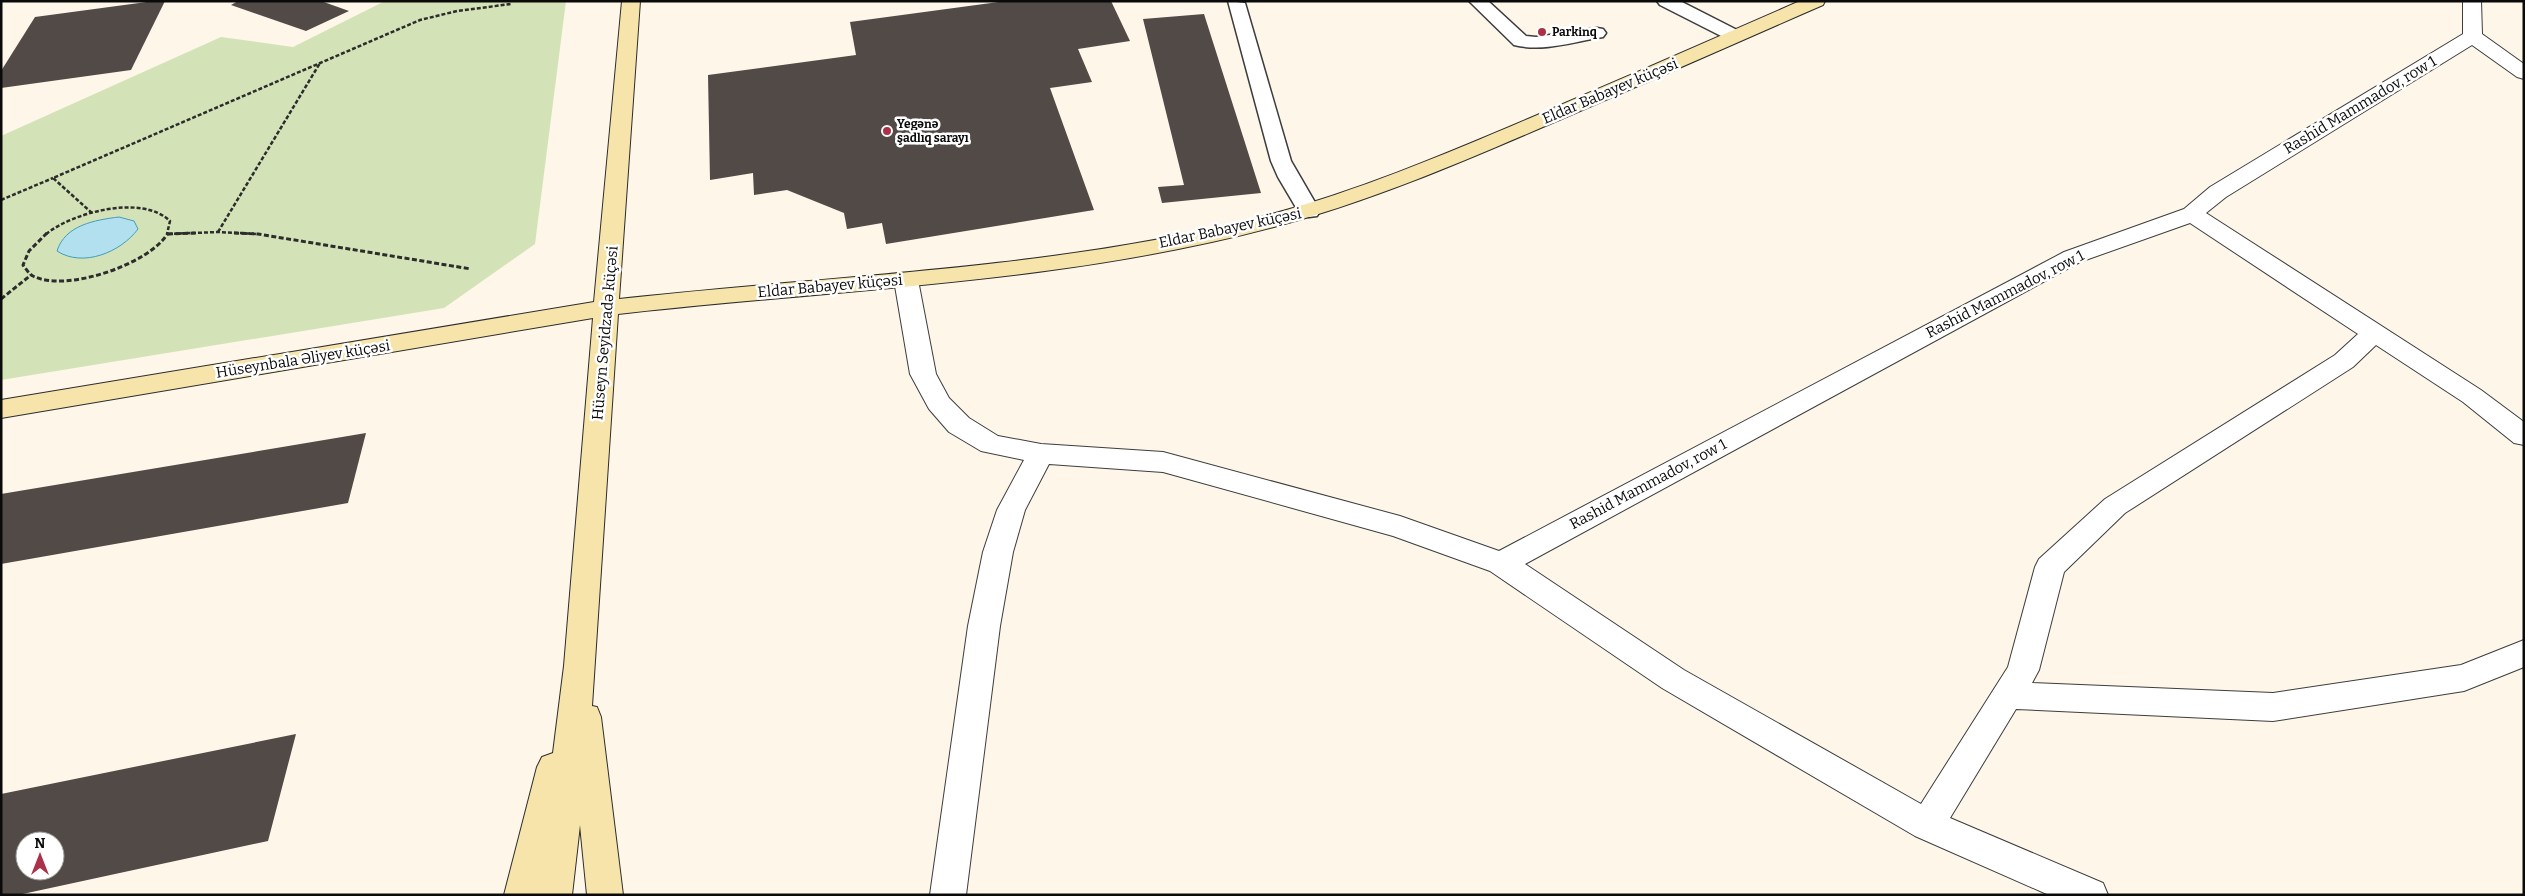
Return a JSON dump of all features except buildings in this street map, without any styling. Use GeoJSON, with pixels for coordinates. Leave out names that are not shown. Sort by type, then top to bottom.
{"type":"FeatureCollection","features":[{"type":"Feature","properties":{"kind":"street","name":"Hüseyn Seyidzadə küçəsi"},"geometry":{"type":"LineString","coordinates":[[580,666],[631,1]]}},
{"type":"Feature","properties":{"kind":"street","name":"Eldar Babayev küçəsi"},"geometry":{"type":"LineString","coordinates":[[606,308],[679,299],[906,280],[1014,268],[1192,238],[1309,211],[1375,189],[1457,157],[1816,1]]}},
{"type":"Feature","properties":{"kind":"street"},"geometry":{"type":"LineString","coordinates":[[2472,1],[2473,36],[2524,73]]}},
{"type":"Feature","properties":{"kind":"street","name":"Rashid Mammadov, row 1"},"geometry":{"type":"LineString","coordinates":[[1501,563],[2072,257],[2192,214],[2218,192],[2473,36]]}},
{"type":"Feature","properties":{"kind":"street"},"geometry":{"type":"LineString","coordinates":[[2192,214],[2373,334],[2472,396],[2524,436]]}},
{"type":"Feature","properties":{"kind":"street"},"geometry":{"type":"LineString","coordinates":[[906,280],[923,374],[938,403],[959,425],[991,444],[1041,454],[1163,462],[1400,527],[1501,563],[1673,679],[1927,825],[2090,895]]}},
{"type":"Feature","properties":{"kind":"street","name":"Hüseynbala Əliyev küçəsi"},"geometry":{"type":"LineString","coordinates":[[1,409],[606,308]]}},
{"type":"Feature","properties":{"kind":"street"},"geometry":{"type":"LineString","coordinates":[[1927,825],[2023,670],[2050,567],[2115,506],[2344,361],[2373,334]]}},
{"type":"Feature","properties":{"kind":"street"},"geometry":{"type":"LineString","coordinates":[[948,895],[984,626],[998,552],[1011,510],[1041,454]]}},
{"type":"Feature","properties":{"kind":"street"},"geometry":{"type":"LineString","coordinates":[[2007,695],[2273,707],[2464,678],[2524,653]]}},
{"type":"Feature","properties":{"kind":"street"},"geometry":{"type":"LineString","coordinates":[[522,895],[580,666]]}},
{"type":"Feature","properties":{"kind":"street"},"geometry":{"type":"LineString","coordinates":[[554,895],[580,666]]}},
{"type":"Feature","properties":{"kind":"street"},"geometry":{"type":"LineString","coordinates":[[580,666],[605,895]]}},
{"type":"Feature","properties":{"kind":"lane"},"geometry":{"type":"LineString","coordinates":[[1478,1],[1520,41],[1536,43],[1597,32]]}},
{"type":"Feature","properties":{"kind":"lane"},"geometry":{"type":"LineString","coordinates":[[1666,1],[1735,36]]}},
{"type":"Feature","properties":{"kind":"lane"},"geometry":{"type":"LineString","coordinates":[[1236,3],[1281,161],[1288,177],[1309,211]]}},
{"type":"Feature","properties":{"kind":"path"},"geometry":{"type":"LineString","coordinates":[[1,200],[420,20],[457,11],[511,4]]}},
{"type":"Feature","properties":{"kind":"path"},"geometry":{"type":"LineString","coordinates":[[218,232],[320,63]]}},
{"type":"Feature","properties":{"kind":"path"},"geometry":{"type":"LineString","coordinates":[[52,178],[92,213]]}},
{"type":"Feature","properties":{"kind":"path"},"geometry":{"type":"LineString","coordinates":[[120,207],[144,207],[162,212],[170,222],[168,234],[155,249],[132,262],[104,274],[66,280],[48,280],[31,275],[23,264],[27,251],[32,246],[64,223],[92,213],[120,207]]}},
{"type":"Feature","properties":{"kind":"path"},"geometry":{"type":"LineString","coordinates":[[168,234],[218,232],[258,234],[471,269]]}},
{"type":"Feature","properties":{"kind":"path"},"geometry":{"type":"LineString","coordinates":[[1,299],[31,275]]}},
{"type":"Feature","properties":{"kind":"green space"},"geometry":{"type":"Polygon","coordinates":[[[385,1],[566,1],[535,244],[444,308],[1,380],[1,136],[221,37],[293,47],[385,1]]]}},
{"type":"Feature","properties":{"kind":"water"},"geometry":{"type":"Polygon","coordinates":[[[119,217],[134,221],[138,229],[122,245],[112,251],[90,258],[78,258],[67,256],[57,251],[67,235],[82,225],[119,217]]]}},
{"type":"Feature","properties":{"kind":"place","name":"Parkinq"},"geometry":{"type":"Point","coordinates":[1542,32]}},
{"type":"Feature","properties":{"kind":"place","name":"Yegənə şadlıq sarayı"},"geometry":{"type":"Point","coordinates":[887,131]}}]}
